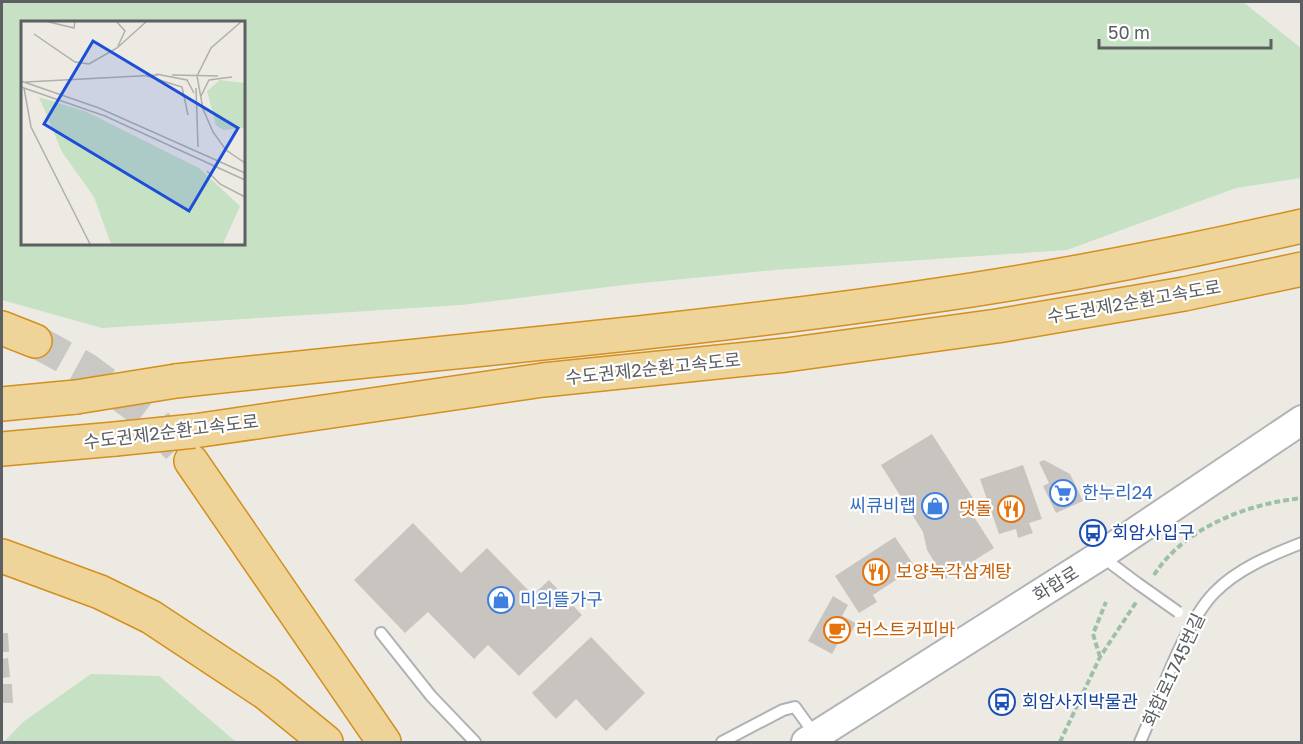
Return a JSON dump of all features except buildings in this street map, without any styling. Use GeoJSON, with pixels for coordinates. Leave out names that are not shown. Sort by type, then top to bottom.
{"type":"FeatureCollection","features":[{"type":"Feature","properties":{"kind":"highway"},"geometry":{"type":"LineString","coordinates":[[2,404],[76,397],[176,381],[746,320],[931,296],[1116,266],[1302,226]]}},
{"type":"Feature","properties":{"kind":"highway","name":"수도권제2순환고속도로"},"geometry":{"type":"LineString","coordinates":[[2,449],[115,439],[192,446],[543,380],[786,355],[997,326],[1184,294],[1302,269]]}},
{"type":"Feature","properties":{"kind":"highway"},"geometry":{"type":"LineString","coordinates":[[2,328],[35,340]]}},
{"type":"Feature","properties":{"kind":"highway"},"geometry":{"type":"LineString","coordinates":[[192,446],[384,742]]}},
{"type":"Feature","properties":{"kind":"highway"},"geometry":{"type":"LineString","coordinates":[[2,556],[99,592],[151,617],[266,693],[326,742]]}},
{"type":"Feature","properties":{"kind":"main road","name":"화합로"},"geometry":{"type":"LineString","coordinates":[[811,741],[1101,555],[1302,420]]}},
{"type":"Feature","properties":{"kind":"lane","name":"화합로1745번길"},"geometry":{"type":"LineString","coordinates":[[1140,742],[1193,621],[1213,594],[1238,574],[1273,554],[1302,543]]}},
{"type":"Feature","properties":{"kind":"lane"},"geometry":{"type":"LineString","coordinates":[[1101,555],[1193,621]]}},
{"type":"Feature","properties":{"kind":"lane"},"geometry":{"type":"LineString","coordinates":[[381,633],[431,696],[475,742]]}},
{"type":"Feature","properties":{"kind":"lane"},"geometry":{"type":"LineString","coordinates":[[723,742],[783,710],[795,707],[811,741]]}},
{"type":"Feature","properties":{"kind":"path"},"geometry":{"type":"LineString","coordinates":[[1100,657],[1093,634],[1106,602]]}},
{"type":"Feature","properties":{"kind":"green space"},"geometry":{"type":"Polygon","coordinates":[[[2,2],[1243,2],[1301,48],[1301,178],[1236,188],[1067,250],[775,270],[632,284],[461,305],[102,328],[2,300],[2,2]]]}},
{"type":"Feature","properties":{"kind":"green space"},"geometry":{"type":"Polygon","coordinates":[[[91,674],[159,676],[236,742],[4,742],[23,722],[91,674]]]}},
{"type":"Feature","properties":{"kind":"tunnel"},"geometry":{"type":"LineString","coordinates":[[35,341],[86,369],[149,416],[181,451]]}},
{"type":"Feature","properties":{"kind":"place","name":"한누리24"},"geometry":{"type":"Point","coordinates":[1063,493]}},
{"type":"Feature","properties":{"kind":"place","name":"씨큐비랩"},"geometry":{"type":"Point","coordinates":[935,506]}},
{"type":"Feature","properties":{"kind":"place","name":"댓돌"},"geometry":{"type":"Point","coordinates":[1011,509]}},
{"type":"Feature","properties":{"kind":"place","name":"회암사입구"},"geometry":{"type":"Point","coordinates":[1093,533]}},
{"type":"Feature","properties":{"kind":"place","name":"보양녹각삼계탕"},"geometry":{"type":"Point","coordinates":[876,572]}},
{"type":"Feature","properties":{"kind":"place","name":"미의뜰가구"},"geometry":{"type":"Point","coordinates":[501,600]}},
{"type":"Feature","properties":{"kind":"place","name":"러스트커피바"},"geometry":{"type":"Point","coordinates":[837,630]}},
{"type":"Feature","properties":{"kind":"place","name":"회암사지박물관"},"geometry":{"type":"Point","coordinates":[1002,702]}}]}
